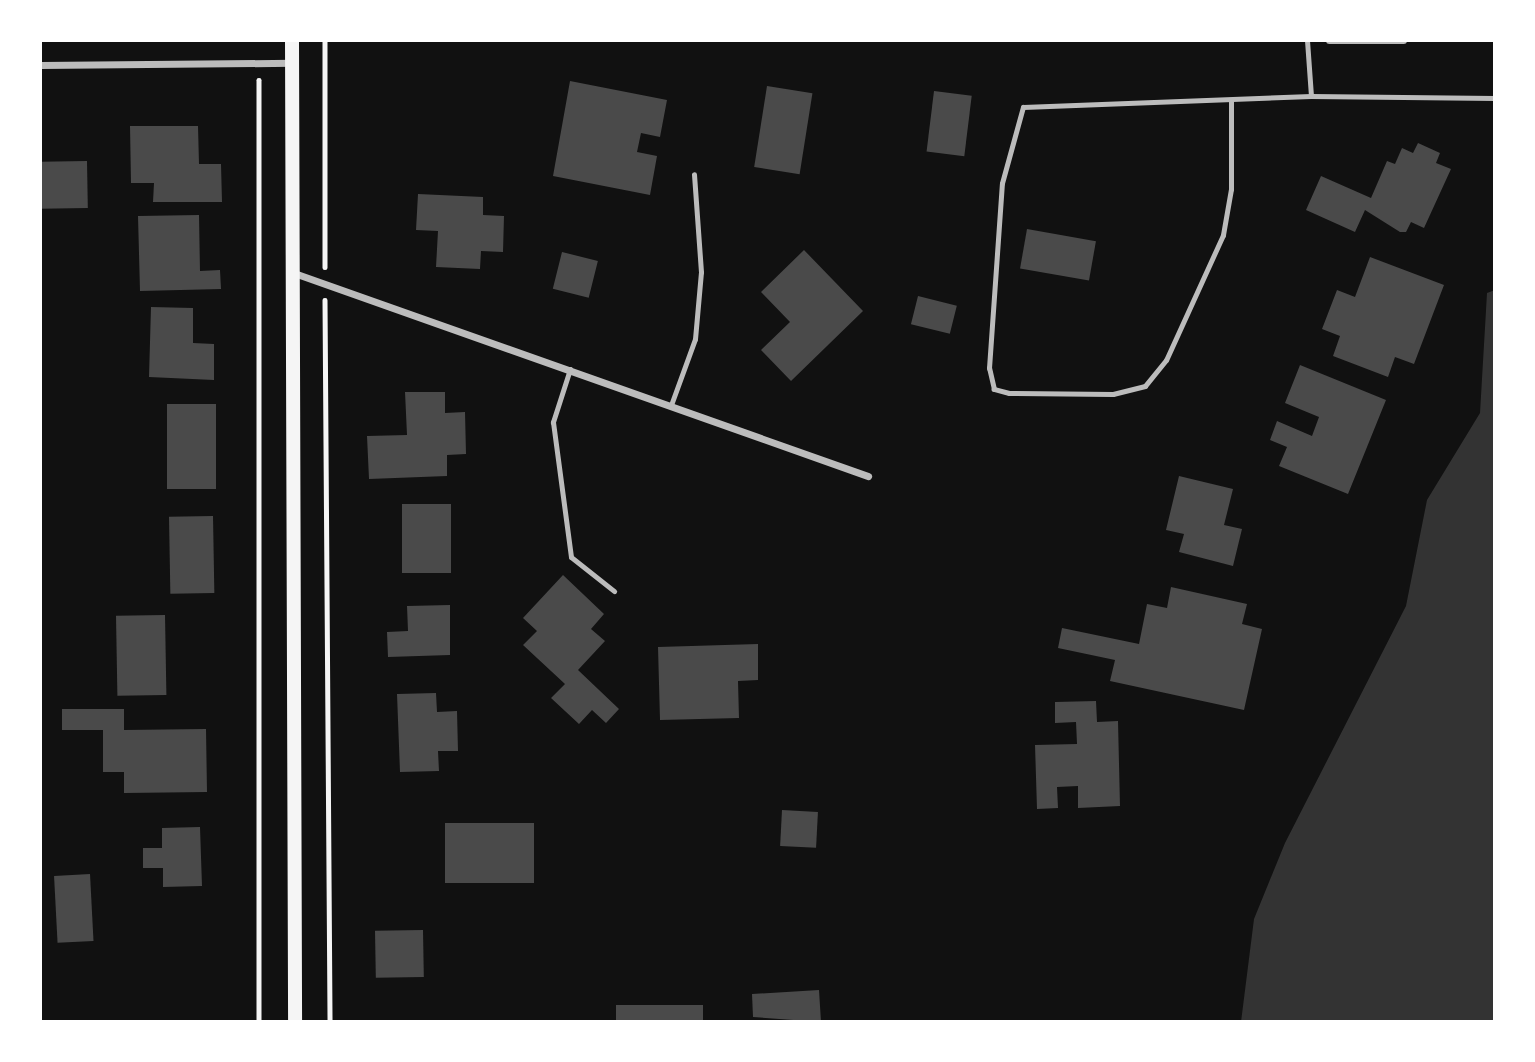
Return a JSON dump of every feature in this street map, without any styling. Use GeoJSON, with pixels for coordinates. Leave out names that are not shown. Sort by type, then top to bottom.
{"type":"FeatureCollection","features":[{"type":"Feature","properties":{"kind":"main road"},"geometry":{"type":"LineString","coordinates":[[292,40],[295,273],[295,1022]]}},
{"type":"Feature","properties":{"kind":"street"},"geometry":{"type":"LineString","coordinates":[[1329,40],[1402,40]]}},
{"type":"Feature","properties":{"kind":"street"},"geometry":{"type":"LineString","coordinates":[[40,65],[292,63]]}},
{"type":"Feature","properties":{"kind":"street"},"geometry":{"type":"LineString","coordinates":[[295,273],[869,476]]}},
{"type":"Feature","properties":{"kind":"lane"},"geometry":{"type":"LineString","coordinates":[[1307,40],[1311,96]]}},
{"type":"Feature","properties":{"kind":"lane"},"geometry":{"type":"LineString","coordinates":[[1231,101],[1231,189],[1223,235],[1166,360],[1145,386],[1114,394],[1009,393],[993,389],[989,368],[1002,183],[1023,107],[1311,96],[1495,98]]}},
{"type":"Feature","properties":{"kind":"lane"},"geometry":{"type":"LineString","coordinates":[[671,405],[695,339],[701,272],[694,174]]}},
{"type":"Feature","properties":{"kind":"lane"},"geometry":{"type":"LineString","coordinates":[[570,369],[553,422],[570,557],[614,591]]}},
{"type":"Feature","properties":{"kind":"path"},"geometry":{"type":"LineString","coordinates":[[325,40],[330,1022]]}},
{"type":"Feature","properties":{"kind":"path"},"geometry":{"type":"LineString","coordinates":[[258,64],[260,1022]]}},
{"type":"Feature","properties":{"kind":"shaded area"},"geometry":{"type":"Polygon","coordinates":[[[1495,290],[1495,1022],[1241,1022],[1254,919],[1285,843],[1406,606],[1427,500],[1480,413],[1487,293],[1495,290]]]}},
{"type":"Feature","properties":{"kind":"building"},"geometry":{"type":"Polygon","coordinates":[[[570,81],[667,100],[660,137],[641,133],[637,152],[657,156],[650,195],[553,176],[570,81]]]}},
{"type":"Feature","properties":{"kind":"building"},"geometry":{"type":"Polygon","coordinates":[[[767,86],[812,93],[800,174],[754,167],[767,86]]]}},
{"type":"Feature","properties":{"kind":"building"},"geometry":{"type":"Polygon","coordinates":[[[934,91],[972,96],[964,156],[927,152],[934,91]]]}},
{"type":"Feature","properties":{"kind":"building"},"geometry":{"type":"Polygon","coordinates":[[[130,126],[198,126],[199,164],[221,164],[222,202],[153,202],[154,183],[131,183],[130,126]]]}},
{"type":"Feature","properties":{"kind":"building"},"geometry":{"type":"Polygon","coordinates":[[[1418,143],[1440,153],[1436,163],[1451,169],[1424,228],[1411,222],[1406,232],[1400,232],[1365,210],[1355,232],[1306,210],[1321,176],[1371,198],[1387,161],[1395,164],[1402,148],[1413,153],[1418,143]]]}},
{"type":"Feature","properties":{"kind":"building"},"geometry":{"type":"Polygon","coordinates":[[[87,161],[88,208],[41,209],[40,162],[87,161]]]}},
{"type":"Feature","properties":{"kind":"building"},"geometry":{"type":"Polygon","coordinates":[[[418,194],[483,197],[483,215],[504,216],[503,252],[481,251],[480,269],[436,267],[438,231],[416,230],[418,194]]]}},
{"type":"Feature","properties":{"kind":"building"},"geometry":{"type":"Polygon","coordinates":[[[199,215],[200,271],[220,270],[221,289],[140,291],[138,216],[199,215]]]}},
{"type":"Feature","properties":{"kind":"building"},"geometry":{"type":"Polygon","coordinates":[[[1027,229],[1096,241],[1089,281],[1020,268],[1027,229]]]}},
{"type":"Feature","properties":{"kind":"building"},"geometry":{"type":"Polygon","coordinates":[[[804,250],[863,311],[791,381],[761,350],[790,322],[761,292],[804,250]]]}},
{"type":"Feature","properties":{"kind":"building"},"geometry":{"type":"Polygon","coordinates":[[[562,252],[598,261],[589,298],[553,289],[562,252]]]}},
{"type":"Feature","properties":{"kind":"building"},"geometry":{"type":"Polygon","coordinates":[[[1370,257],[1444,285],[1414,364],[1395,357],[1388,377],[1333,356],[1340,336],[1322,329],[1337,290],[1355,297],[1370,257]]]}},
{"type":"Feature","properties":{"kind":"building"},"geometry":{"type":"Polygon","coordinates":[[[918,296],[957,306],[950,334],[911,324],[918,296]]]}},
{"type":"Feature","properties":{"kind":"building"},"geometry":{"type":"Polygon","coordinates":[[[151,307],[193,308],[193,343],[214,344],[214,380],[149,377],[151,307]]]}},
{"type":"Feature","properties":{"kind":"building"},"geometry":{"type":"Polygon","coordinates":[[[1300,365],[1386,400],[1348,494],[1279,466],[1287,447],[1270,440],[1277,421],[1312,436],[1319,417],[1285,403],[1300,365]]]}},
{"type":"Feature","properties":{"kind":"building"},"geometry":{"type":"Polygon","coordinates":[[[405,392],[445,392],[445,413],[465,412],[466,454],[447,455],[447,476],[369,479],[367,436],[407,435],[405,392]]]}},
{"type":"Feature","properties":{"kind":"building"},"geometry":{"type":"Polygon","coordinates":[[[167,404],[216,404],[216,489],[167,489],[167,404]]]}},
{"type":"Feature","properties":{"kind":"building"},"geometry":{"type":"Polygon","coordinates":[[[1179,476],[1233,489],[1224,525],[1242,529],[1233,566],[1179,552],[1184,534],[1166,530],[1179,476]]]}},
{"type":"Feature","properties":{"kind":"building"},"geometry":{"type":"Polygon","coordinates":[[[402,504],[451,504],[451,573],[402,573],[402,504]]]}},
{"type":"Feature","properties":{"kind":"building"},"geometry":{"type":"Polygon","coordinates":[[[213,516],[214,593],[170,594],[169,517],[213,516]]]}},
{"type":"Feature","properties":{"kind":"building"},"geometry":{"type":"Polygon","coordinates":[[[563,575],[604,614],[591,629],[605,641],[578,670],[619,709],[606,723],[592,710],[579,724],[551,698],[565,684],[523,645],[537,631],[523,618],[563,575]]]}},
{"type":"Feature","properties":{"kind":"building"},"geometry":{"type":"Polygon","coordinates":[[[1171,587],[1247,604],[1242,624],[1262,629],[1244,710],[1110,681],[1115,660],[1058,648],[1062,628],[1139,644],[1147,604],[1167,608],[1171,587]]]}},
{"type":"Feature","properties":{"kind":"building"},"geometry":{"type":"Polygon","coordinates":[[[450,605],[450,655],[388,657],[387,632],[408,631],[407,606],[450,605]]]}},
{"type":"Feature","properties":{"kind":"building"},"geometry":{"type":"Polygon","coordinates":[[[165,615],[166,695],[117,696],[116,616],[165,615]]]}},
{"type":"Feature","properties":{"kind":"building"},"geometry":{"type":"Polygon","coordinates":[[[758,644],[758,680],[738,681],[739,718],[660,720],[658,647],[758,644]]]}},
{"type":"Feature","properties":{"kind":"building"},"geometry":{"type":"Polygon","coordinates":[[[436,693],[437,712],[457,711],[458,751],[438,751],[439,771],[400,772],[397,694],[436,693]]]}},
{"type":"Feature","properties":{"kind":"building"},"geometry":{"type":"Polygon","coordinates":[[[1096,701],[1097,722],[1118,721],[1120,806],[1078,808],[1078,786],[1057,787],[1058,808],[1037,809],[1035,745],[1077,744],[1076,722],[1055,723],[1055,702],[1096,701]]]}},
{"type":"Feature","properties":{"kind":"building"},"geometry":{"type":"Polygon","coordinates":[[[62,709],[124,709],[124,730],[206,729],[207,792],[124,793],[124,772],[103,772],[103,730],[62,730],[62,709]]]}},
{"type":"Feature","properties":{"kind":"building"},"geometry":{"type":"Polygon","coordinates":[[[782,810],[818,812],[816,848],[780,846],[782,810]]]}},
{"type":"Feature","properties":{"kind":"building"},"geometry":{"type":"Polygon","coordinates":[[[445,823],[534,823],[534,883],[445,883],[445,823]]]}},
{"type":"Feature","properties":{"kind":"building"},"geometry":{"type":"Polygon","coordinates":[[[200,827],[202,886],[163,887],[163,868],[143,868],[143,848],[162,848],[162,828],[200,827]]]}},
{"type":"Feature","properties":{"kind":"building"},"geometry":{"type":"Polygon","coordinates":[[[90,874],[94,941],[58,943],[54,876],[90,874]]]}},
{"type":"Feature","properties":{"kind":"building"},"geometry":{"type":"Polygon","coordinates":[[[423,930],[424,977],[376,978],[375,931],[423,930]]]}},
{"type":"Feature","properties":{"kind":"building"},"geometry":{"type":"Polygon","coordinates":[[[819,990],[821,1022],[753,1017],[752,994],[819,990]]]}},
{"type":"Feature","properties":{"kind":"building"},"geometry":{"type":"Polygon","coordinates":[[[616,1005],[703,1005],[703,1022],[616,1022],[616,1005]]]}}]}
